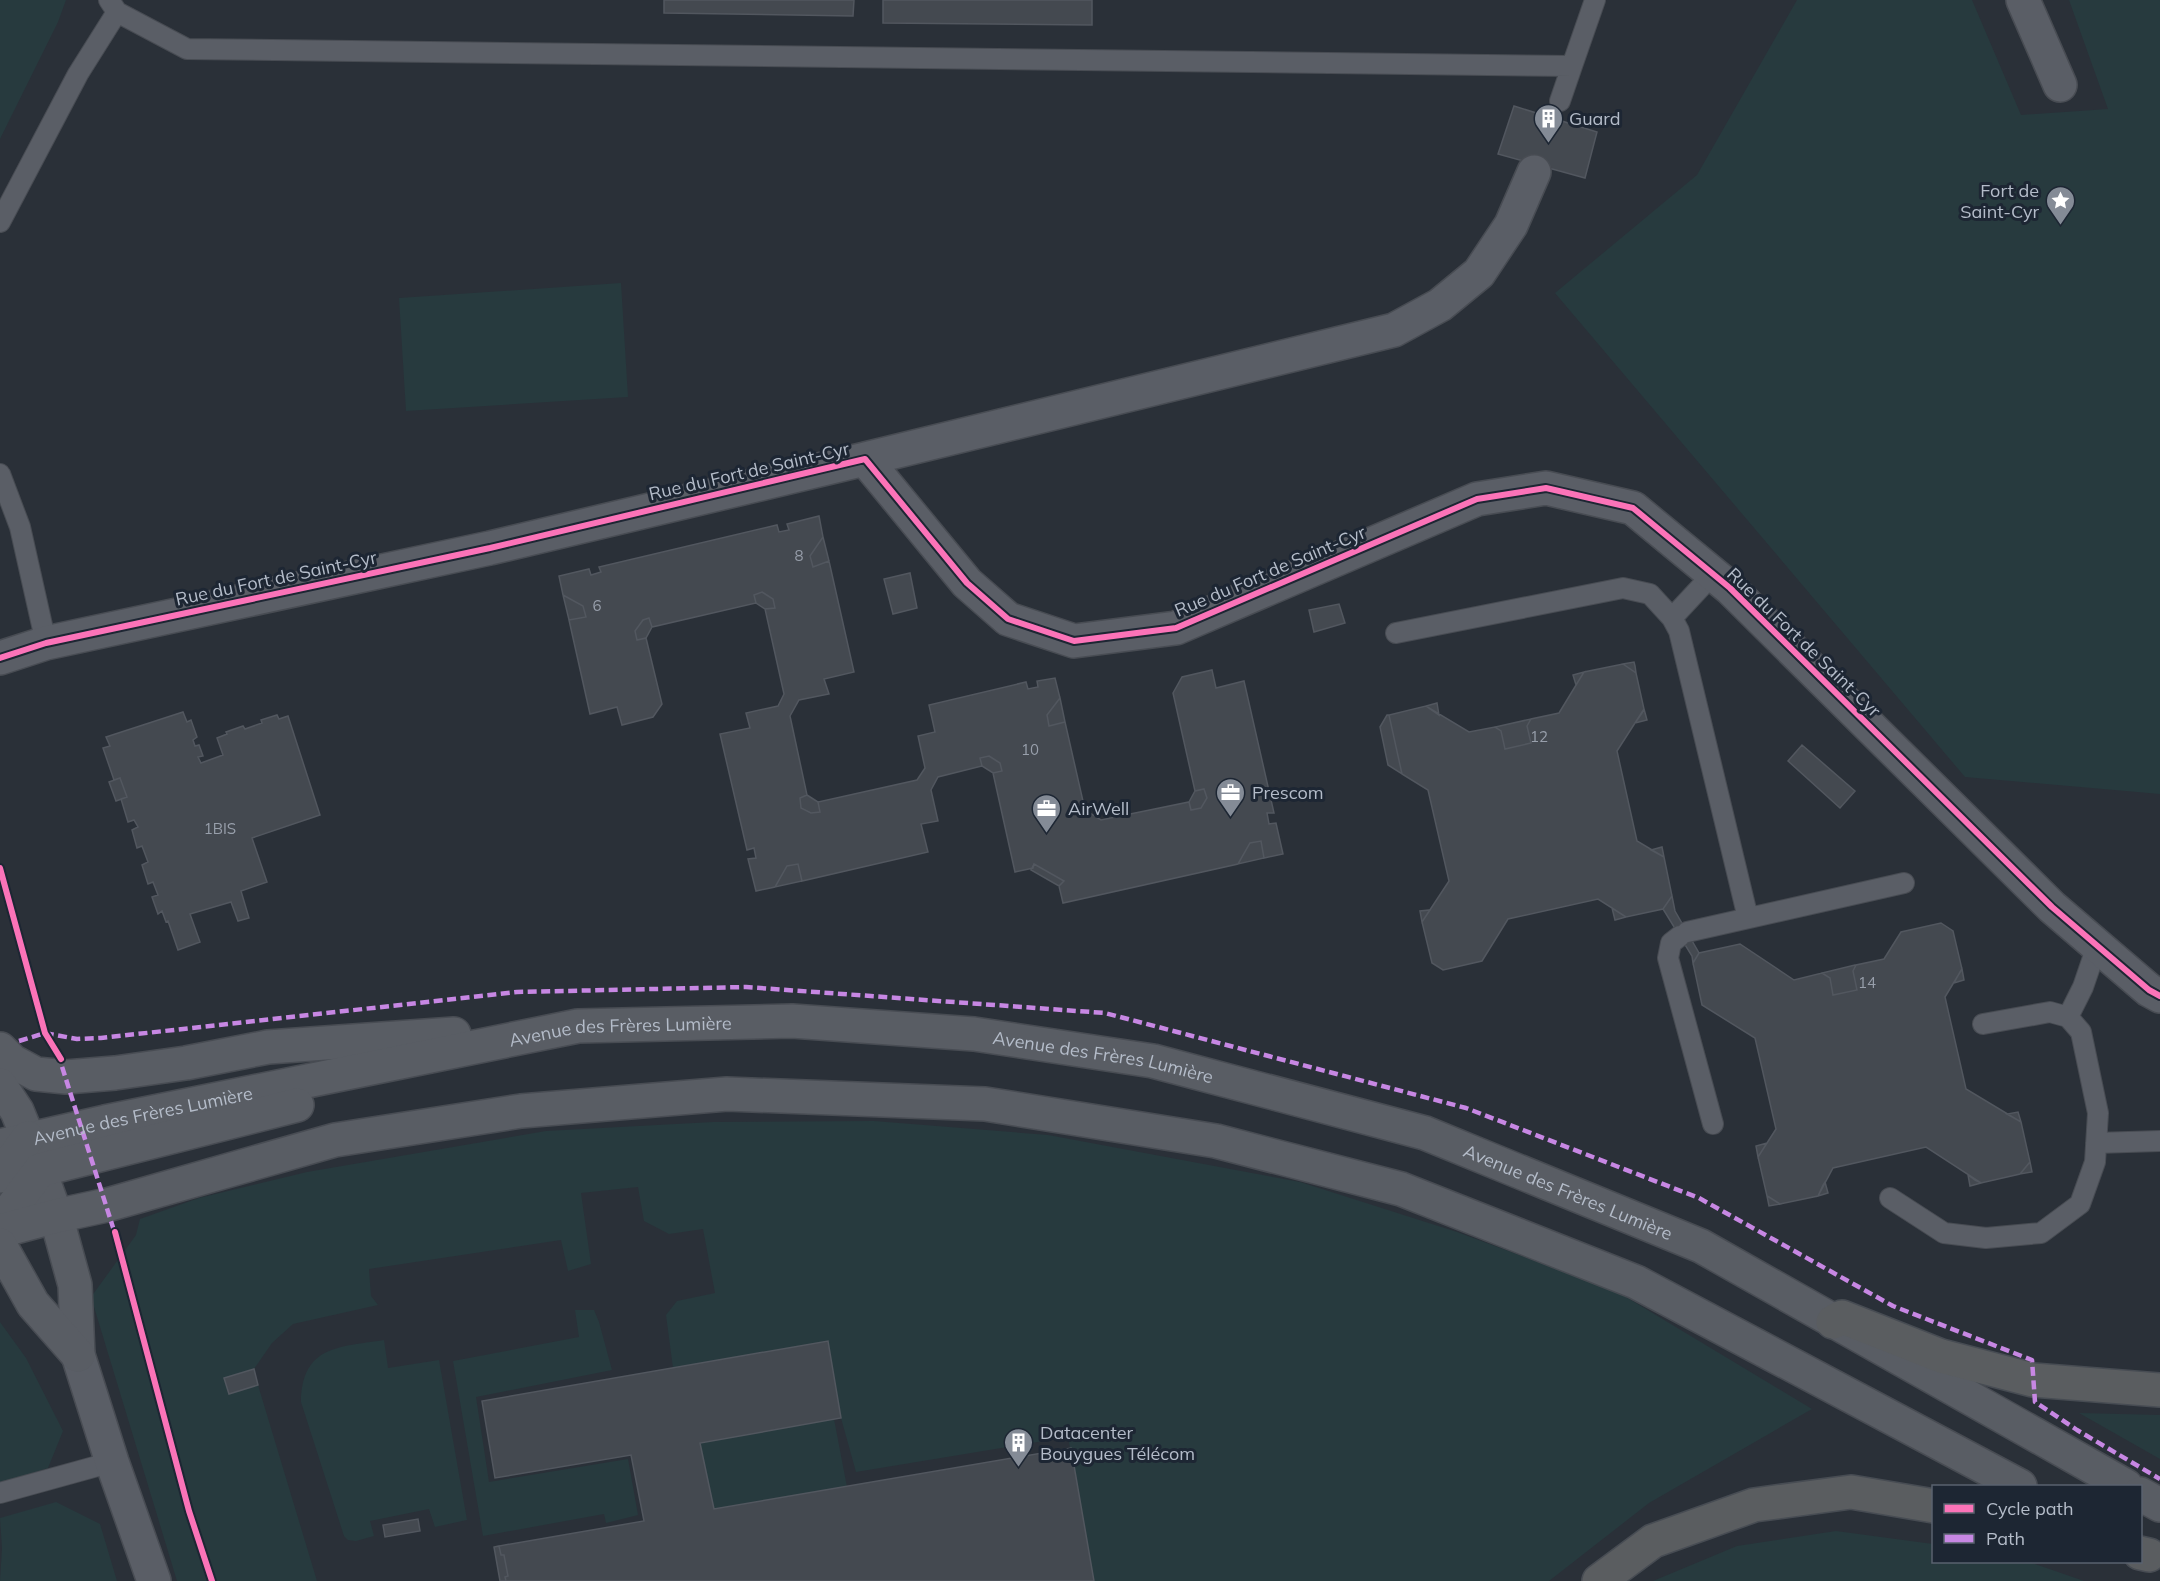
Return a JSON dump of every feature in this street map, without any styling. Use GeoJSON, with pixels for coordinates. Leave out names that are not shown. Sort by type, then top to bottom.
{"type":"FeatureCollection","features":[{"type":"Feature","properties":{"kind":"highway"},"geometry":{"type":"LineString","coordinates":[[1833,1322],[1842,1317],[1941,1356],[2033,1380],[2160,1390]]}},
{"type":"Feature","properties":{"kind":"highway"},"geometry":{"type":"LineString","coordinates":[[1599,1581],[1653,1541],[1754,1505],[1851,1492],[1932,1506]]}},
{"type":"Feature","properties":{"kind":"main road","name":"Avenue des Frères Lumière"},"geometry":{"type":"LineString","coordinates":[[14,1142],[578,1026],[792,1022],[974,1034],[1153,1061],[1425,1133],[1701,1246],[2124,1485]]}},
{"type":"Feature","properties":{"kind":"main road"},"geometry":{"type":"LineString","coordinates":[[0,1049],[12,1061],[36,1074],[66,1077],[186,1063],[268,1047],[578,1026]]}},
{"type":"Feature","properties":{"kind":"main road"},"geometry":{"type":"LineString","coordinates":[[0,1224],[40,1170],[337,1095],[348,1073]]}},
{"type":"Feature","properties":{"kind":"main road"},"geometry":{"type":"LineString","coordinates":[[0,1085],[17,1112],[14,1142],[0,1176]]}},
{"type":"Feature","properties":{"kind":"main road"},"geometry":{"type":"LineString","coordinates":[[0,1231],[56,1215],[106,1205],[335,1140],[521,1111],[727,1094],[985,1104],[1216,1141],[1401,1189],[1636,1282],[2018,1485]]}},
{"type":"Feature","properties":{"kind":"main road"},"geometry":{"type":"LineString","coordinates":[[14,1142],[40,1170],[56,1215],[75,1285],[78,1355]]}},
{"type":"Feature","properties":{"kind":"main road"},"geometry":{"type":"LineString","coordinates":[[0,1245],[33,1304],[78,1355]]}},
{"type":"Feature","properties":{"kind":"main road"},"geometry":{"type":"LineString","coordinates":[[2142,1495],[2160,1505]]}},
{"type":"Feature","properties":{"kind":"street"},"geometry":{"type":"LineString","coordinates":[[2023,0],[2060,86]]}},
{"type":"Feature","properties":{"kind":"street","name":"Rue du Fort de Saint-Cyr"},"geometry":{"type":"LineString","coordinates":[[0,658],[46,643],[490,548],[1394,330],[1440,305],[1479,273],[1511,225],[1534,172]]}},
{"type":"Feature","properties":{"kind":"street","name":"Rue du Fort de Saint-Cyr"},"geometry":{"type":"LineString","coordinates":[[865,459],[967,583],[1008,619],[1074,642],[1176,628],[1477,499],[1546,488],[1633,508],[1730,588],[2052,907],[2149,990],[2160,996]]}},
{"type":"Feature","properties":{"kind":"street"},"geometry":{"type":"LineString","coordinates":[[78,1355],[112,1462],[154,1581]]}},
{"type":"Feature","properties":{"kind":"lane"},"geometry":{"type":"LineString","coordinates":[[1560,102],[1595,0]]}},
{"type":"Feature","properties":{"kind":"lane"},"geometry":{"type":"LineString","coordinates":[[0,222],[113,6],[187,49],[1572,66]]}},
{"type":"Feature","properties":{"kind":"lane"},"geometry":{"type":"LineString","coordinates":[[0,474],[20,527],[46,643]]}},
{"type":"Feature","properties":{"kind":"lane"},"geometry":{"type":"LineString","coordinates":[[1672,618],[1713,574]]}},
{"type":"Feature","properties":{"kind":"lane"},"geometry":{"type":"LineString","coordinates":[[1396,633],[1623,588],[1650,594],[1672,618],[1679,631],[1748,918]]}},
{"type":"Feature","properties":{"kind":"lane"},"geometry":{"type":"LineString","coordinates":[[1713,1124],[1668,958],[1671,944],[1683,934],[1904,883]]}},
{"type":"Feature","properties":{"kind":"lane"},"geometry":{"type":"LineString","coordinates":[[2068,1017],[2083,987],[2097,946]]}},
{"type":"Feature","properties":{"kind":"lane"},"geometry":{"type":"LineString","coordinates":[[1890,1198],[1944,1233],[1986,1238],[2041,1233],[2080,1204],[2095,1162],[2098,1113],[2081,1032],[2068,1017],[2050,1012],[1983,1023]]}},
{"type":"Feature","properties":{"kind":"lane"},"geometry":{"type":"LineString","coordinates":[[2096,1143],[2160,1141]]}},
{"type":"Feature","properties":{"kind":"lane"},"geometry":{"type":"LineString","coordinates":[[0,1493],[112,1462]]}},
{"type":"Feature","properties":{"kind":"green space"},"geometry":{"type":"Polygon","coordinates":[[[0,0],[66,0],[58,22],[0,139],[0,0]]]}},
{"type":"Feature","properties":{"kind":"green space"},"geometry":{"type":"Polygon","coordinates":[[[1797,0],[1972,0],[2021,115],[2108,109],[2069,0],[2160,0],[2160,794],[1965,777],[1555,293],[1697,175],[1797,0]]]}},
{"type":"Feature","properties":{"kind":"green space"},"geometry":{"type":"Polygon","coordinates":[[[621,283],[628,397],[406,411],[399,298],[621,283]]]}},
{"type":"Feature","properties":{"kind":"green space"},"geometry":{"type":"Polygon","coordinates":[[[874,1121],[1048,1135],[1300,1182],[1457,1232],[1616,1291],[1812,1409],[1649,1503],[1549,1581],[1094,1581],[1068,1437],[856,1472],[841,1418],[828,1341],[673,1368],[666,1315],[677,1301],[715,1293],[703,1229],[669,1234],[644,1221],[638,1187],[581,1193],[591,1264],[568,1271],[561,1240],[369,1269],[371,1296],[378,1305],[293,1324],[272,1343],[254,1369],[225,1378],[229,1394],[258,1385],[317,1581],[177,1581],[91,1297],[136,1235],[140,1219],[199,1198],[307,1172],[546,1131],[713,1122],[874,1121]]]}},
{"type":"Feature","properties":{"kind":"green space"},"geometry":{"type":"Polygon","coordinates":[[[575,1310],[594,1310],[612,1370],[476,1397],[489,1482],[628,1459],[638,1515],[606,1523],[604,1514],[483,1536],[453,1361],[579,1337],[575,1310]]]}},
{"type":"Feature","properties":{"kind":"green space"},"geometry":{"type":"Polygon","coordinates":[[[0,1322],[26,1358],[63,1431],[48,1468],[0,1484],[0,1322]]]}},
{"type":"Feature","properties":{"kind":"green space"},"geometry":{"type":"Polygon","coordinates":[[[384,1340],[388,1368],[439,1360],[467,1520],[435,1527],[429,1509],[370,1521],[374,1536],[356,1541],[348,1540],[344,1536],[301,1402],[303,1383],[308,1369],[326,1352],[384,1340]]]}},
{"type":"Feature","properties":{"kind":"green space"},"geometry":{"type":"Polygon","coordinates":[[[2079,1413],[2160,1415],[2160,1459],[2079,1413]]]}},
{"type":"Feature","properties":{"kind":"green space"},"geometry":{"type":"Polygon","coordinates":[[[834,1419],[847,1487],[714,1509],[700,1443],[834,1419]]]}},
{"type":"Feature","properties":{"kind":"green space"},"geometry":{"type":"Polygon","coordinates":[[[56,1502],[100,1524],[117,1581],[0,1581],[2,1548],[0,1518],[56,1502]]]}},
{"type":"Feature","properties":{"kind":"green space"},"geometry":{"type":"Polygon","coordinates":[[[1836,1531],[1932,1544],[1932,1563],[2032,1563],[2084,1581],[1653,1581],[1737,1546],[1836,1531]]]}},
{"type":"Feature","properties":{"kind":"building"},"geometry":{"type":"Polygon","coordinates":[[[664,0],[854,0],[853,16],[664,13],[664,0]]]}},
{"type":"Feature","properties":{"kind":"building"},"geometry":{"type":"Polygon","coordinates":[[[883,0],[1092,0],[1092,25],[883,23],[883,0]]]}},
{"type":"Feature","properties":{"kind":"building","name":"Guard"},"geometry":{"type":"Polygon","coordinates":[[[1514,106],[1597,132],[1585,178],[1498,154],[1514,106]]]}},
{"type":"Feature","properties":{"kind":"building"},"geometry":{"type":"Polygon","coordinates":[[[819,516],[823,537],[810,556],[813,567],[829,561],[854,672],[824,679],[829,694],[799,700],[790,716],[807,795],[800,798],[801,808],[811,813],[820,812],[818,802],[917,780],[925,768],[918,736],[935,732],[929,705],[1026,682],[1028,689],[1038,687],[1037,681],[1055,678],[1060,698],[1047,715],[1049,726],[1065,722],[1085,810],[1101,820],[1189,802],[1191,810],[1201,808],[1207,798],[1204,789],[1195,791],[1173,693],[1182,677],[1212,670],[1216,688],[1244,681],[1274,813],[1267,813],[1269,824],[1276,823],[1283,854],[1264,858],[1261,841],[1250,843],[1238,864],[1063,903],[1059,886],[1064,881],[1034,864],[1033,868],[1015,872],[993,773],[1002,771],[1000,763],[989,756],[980,758],[982,766],[938,777],[931,790],[938,821],[921,824],[928,852],[802,881],[798,864],[787,866],[775,887],[756,891],[748,859],[756,858],[754,848],[747,850],[720,734],[750,728],[746,713],[778,706],[784,694],[765,609],[775,608],[773,599],[762,592],[754,595],[756,603],[652,627],[649,618],[643,620],[635,631],[637,640],[646,638],[662,704],[653,717],[622,725],[617,707],[590,714],[569,620],[586,617],[583,606],[563,595],[559,576],[589,569],[591,575],[601,572],[599,567],[777,525],[779,532],[789,530],[787,524],[819,516]]]}},
{"type":"Feature","properties":{"kind":"building"},"geometry":{"type":"Polygon","coordinates":[[[823,537],[829,561],[813,567],[810,556],[823,537]]]}},
{"type":"Feature","properties":{"kind":"building"},"geometry":{"type":"Polygon","coordinates":[[[910,573],[917,608],[893,614],[884,579],[910,573]]]}},
{"type":"Feature","properties":{"kind":"building"},"geometry":{"type":"Polygon","coordinates":[[[762,592],[773,599],[775,608],[765,609],[756,603],[754,595],[762,592]]]}},
{"type":"Feature","properties":{"kind":"building"},"geometry":{"type":"Polygon","coordinates":[[[563,595],[583,606],[586,617],[569,620],[563,595]]]}},
{"type":"Feature","properties":{"kind":"building"},"geometry":{"type":"Polygon","coordinates":[[[1339,604],[1345,623],[1314,632],[1309,610],[1339,604]]]}},
{"type":"Feature","properties":{"kind":"building"},"geometry":{"type":"Polygon","coordinates":[[[649,618],[652,627],[646,638],[637,640],[635,631],[643,620],[649,618]]]}},
{"type":"Feature","properties":{"kind":"building"},"geometry":{"type":"Polygon","coordinates":[[[1634,662],[1636,673],[1623,664],[1634,662]]]}},
{"type":"Feature","properties":{"kind":"building"},"geometry":{"type":"Polygon","coordinates":[[[1623,664],[1636,673],[1644,709],[1617,751],[1637,841],[1664,857],[1672,896],[1663,909],[1626,917],[1598,899],[1508,919],[1482,961],[1443,970],[1432,963],[1422,922],[1449,881],[1428,790],[1402,774],[1389,715],[1426,706],[1469,732],[1495,727],[1501,731],[1505,749],[1531,743],[1527,726],[1531,719],[1559,713],[1584,672],[1623,664]]]}},
{"type":"Feature","properties":{"kind":"building"},"geometry":{"type":"Polygon","coordinates":[[[1584,672],[1576,685],[1573,675],[1584,672]]]}},
{"type":"Feature","properties":{"kind":"building"},"geometry":{"type":"Polygon","coordinates":[[[1060,698],[1065,722],[1049,726],[1047,715],[1060,698]]]}},
{"type":"Feature","properties":{"kind":"building"},"geometry":{"type":"Polygon","coordinates":[[[1437,703],[1439,715],[1426,706],[1437,703]]]}},
{"type":"Feature","properties":{"kind":"building"},"geometry":{"type":"Polygon","coordinates":[[[1644,709],[1647,720],[1635,723],[1642,713],[1644,709]]]}},
{"type":"Feature","properties":{"kind":"building"},"geometry":{"type":"Polygon","coordinates":[[[183,712],[187,722],[191,720],[197,737],[193,740],[195,746],[199,745],[203,756],[198,757],[201,763],[223,755],[217,738],[227,734],[226,732],[243,726],[245,729],[262,723],[261,720],[277,715],[279,719],[288,716],[320,815],[252,838],[267,882],[241,891],[249,918],[238,921],[231,902],[190,914],[200,942],[178,950],[168,921],[166,922],[162,911],[158,914],[152,897],[158,895],[153,882],[148,884],[142,865],[148,862],[142,846],[137,848],[132,830],[138,827],[134,820],[128,822],[121,799],[127,797],[120,778],[114,780],[103,748],[110,746],[106,737],[183,712]]]}},
{"type":"Feature","properties":{"kind":"building"},"geometry":{"type":"Polygon","coordinates":[[[1389,715],[1402,774],[1388,765],[1380,727],[1389,715]]]}},
{"type":"Feature","properties":{"kind":"building"},"geometry":{"type":"Polygon","coordinates":[[[1531,719],[1527,726],[1531,743],[1505,749],[1501,731],[1495,727],[1531,719]]]}},
{"type":"Feature","properties":{"kind":"building"},"geometry":{"type":"Polygon","coordinates":[[[1802,745],[1855,791],[1840,808],[1788,761],[1802,745]]]}},
{"type":"Feature","properties":{"kind":"building"},"geometry":{"type":"Polygon","coordinates":[[[989,756],[1000,763],[1002,771],[993,773],[982,766],[980,758],[989,756]]]}},
{"type":"Feature","properties":{"kind":"building"},"geometry":{"type":"Polygon","coordinates":[[[120,778],[127,797],[116,801],[109,782],[120,778]]]}},
{"type":"Feature","properties":{"kind":"building"},"geometry":{"type":"Polygon","coordinates":[[[1204,789],[1207,798],[1201,808],[1191,810],[1189,802],[1195,791],[1204,789]]]}},
{"type":"Feature","properties":{"kind":"building"},"geometry":{"type":"Polygon","coordinates":[[[807,795],[818,802],[820,812],[811,813],[801,808],[800,798],[807,795]]]}},
{"type":"Feature","properties":{"kind":"building"},"geometry":{"type":"Polygon","coordinates":[[[1261,841],[1264,858],[1238,864],[1250,843],[1261,841]]]}},
{"type":"Feature","properties":{"kind":"building"},"geometry":{"type":"Polygon","coordinates":[[[1662,847],[1664,857],[1651,850],[1662,847]]]}},
{"type":"Feature","properties":{"kind":"building"},"geometry":{"type":"Polygon","coordinates":[[[798,864],[802,881],[775,887],[787,866],[798,864]]]}},
{"type":"Feature","properties":{"kind":"building"},"geometry":{"type":"Polygon","coordinates":[[[1034,864],[1064,881],[1059,886],[1031,870],[1034,864]]]}},
{"type":"Feature","properties":{"kind":"building"},"geometry":{"type":"Polygon","coordinates":[[[1672,896],[1675,911],[1699,953],[1693,963],[1692,956],[1663,909],[1672,896]]]}},
{"type":"Feature","properties":{"kind":"building"},"geometry":{"type":"Polygon","coordinates":[[[1612,908],[1626,917],[1615,920],[1612,908]]]}},
{"type":"Feature","properties":{"kind":"building"},"geometry":{"type":"Polygon","coordinates":[[[1430,910],[1422,922],[1420,911],[1430,910]]]}},
{"type":"Feature","properties":{"kind":"building"},"geometry":{"type":"Polygon","coordinates":[[[1941,923],[1953,931],[1962,969],[1945,997],[1966,1089],[2021,1122],[2030,1162],[2020,1174],[1981,1183],[1926,1147],[1833,1168],[1818,1196],[1780,1204],[1767,1196],[1758,1157],[1776,1129],[1755,1038],[1702,1005],[1693,963],[1699,953],[1740,944],[1794,980],[1822,973],[1830,978],[1833,995],[1857,990],[1853,971],[1856,965],[1884,959],[1901,932],[1941,923]]]}},
{"type":"Feature","properties":{"kind":"building"},"geometry":{"type":"Polygon","coordinates":[[[1856,965],[1853,971],[1857,990],[1833,995],[1830,978],[1822,973],[1856,965]]]}},
{"type":"Feature","properties":{"kind":"building"},"geometry":{"type":"Polygon","coordinates":[[[1962,969],[1964,980],[1954,983],[1960,972],[1962,969]]]}},
{"type":"Feature","properties":{"kind":"building"},"geometry":{"type":"Polygon","coordinates":[[[2018,1112],[2021,1122],[2007,1114],[2018,1112]]]}},
{"type":"Feature","properties":{"kind":"building"},"geometry":{"type":"Polygon","coordinates":[[[1767,1143],[1758,1157],[1756,1146],[1767,1143]]]}},
{"type":"Feature","properties":{"kind":"building"},"geometry":{"type":"Polygon","coordinates":[[[2029,1163],[2032,1172],[2020,1174],[2029,1163]]]}},
{"type":"Feature","properties":{"kind":"building"},"geometry":{"type":"Polygon","coordinates":[[[1968,1175],[1975,1180],[1981,1183],[1970,1186],[1968,1175]]]}},
{"type":"Feature","properties":{"kind":"building"},"geometry":{"type":"Polygon","coordinates":[[[1825,1182],[1828,1193],[1818,1196],[1823,1185],[1825,1182]]]}},
{"type":"Feature","properties":{"kind":"building"},"geometry":{"type":"Polygon","coordinates":[[[1767,1196],[1769,1197],[1780,1204],[1769,1206],[1767,1196]]]}},
{"type":"Feature","properties":{"kind":"building","name":"Datacenter Bouygues Télécom"},"geometry":{"type":"Polygon","coordinates":[[[828,1341],[841,1418],[700,1443],[714,1509],[1071,1448],[1094,1581],[506,1581],[505,1577],[508,1576],[504,1555],[501,1555],[499,1546],[644,1521],[631,1455],[495,1478],[482,1401],[828,1341]]]}},
{"type":"Feature","properties":{"kind":"building"},"geometry":{"type":"Polygon","coordinates":[[[254,1369],[258,1385],[229,1394],[224,1378],[254,1369]]]}},
{"type":"Feature","properties":{"kind":"building"},"geometry":{"type":"Polygon","coordinates":[[[418,1519],[420,1531],[385,1537],[383,1525],[418,1519]]]}},
{"type":"Feature","properties":{"kind":"building"},"geometry":{"type":"Polygon","coordinates":[[[499,1546],[501,1555],[504,1555],[508,1576],[505,1577],[506,1581],[500,1581],[494,1547],[499,1546]]]}},
{"type":"Feature","properties":{"kind":"marked path"},"geometry":{"type":"LineString","coordinates":[[19,1041],[45,1033],[77,1039],[101,1038],[517,992],[746,987],[1105,1013],[1466,1108],[1699,1198],[1893,1306],[2032,1360],[2035,1402],[2077,1430],[2160,1479]]}},
{"type":"Feature","properties":{"kind":"marked path"},"geometry":{"type":"LineString","coordinates":[[58,1054],[116,1237]]}},
{"type":"Feature","properties":{"kind":"cycle path"},"geometry":{"type":"LineString","coordinates":[[0,658],[46,643],[490,548],[865,459],[967,583],[1008,619],[1074,641],[1176,628],[1477,499],[1546,488],[1633,508],[1730,588],[2052,907],[2149,990],[2160,996]]}},
{"type":"Feature","properties":{"kind":"cycle path"},"geometry":{"type":"LineString","coordinates":[[0,868],[45,1033],[61,1059]]}},
{"type":"Feature","properties":{"kind":"cycle path"},"geometry":{"type":"LineString","coordinates":[[115,1232],[189,1511],[212,1581]]}},
{"type":"Feature","properties":{"kind":"place","name":"Guard"},"geometry":{"type":"Point","coordinates":[1548,144]}},
{"type":"Feature","properties":{"kind":"place","name":"Fort de Saint-Cyr"},"geometry":{"type":"Point","coordinates":[2060,226]}},
{"type":"Feature","properties":{"kind":"place","name":"Prescom"},"geometry":{"type":"Point","coordinates":[1231,818]}},
{"type":"Feature","properties":{"kind":"place","name":"AirWell"},"geometry":{"type":"Point","coordinates":[1047,834]}},
{"type":"Feature","properties":{"kind":"place","name":"Datacenter Bouygues Télécom"},"geometry":{"type":"Point","coordinates":[1019,1468]}}]}
